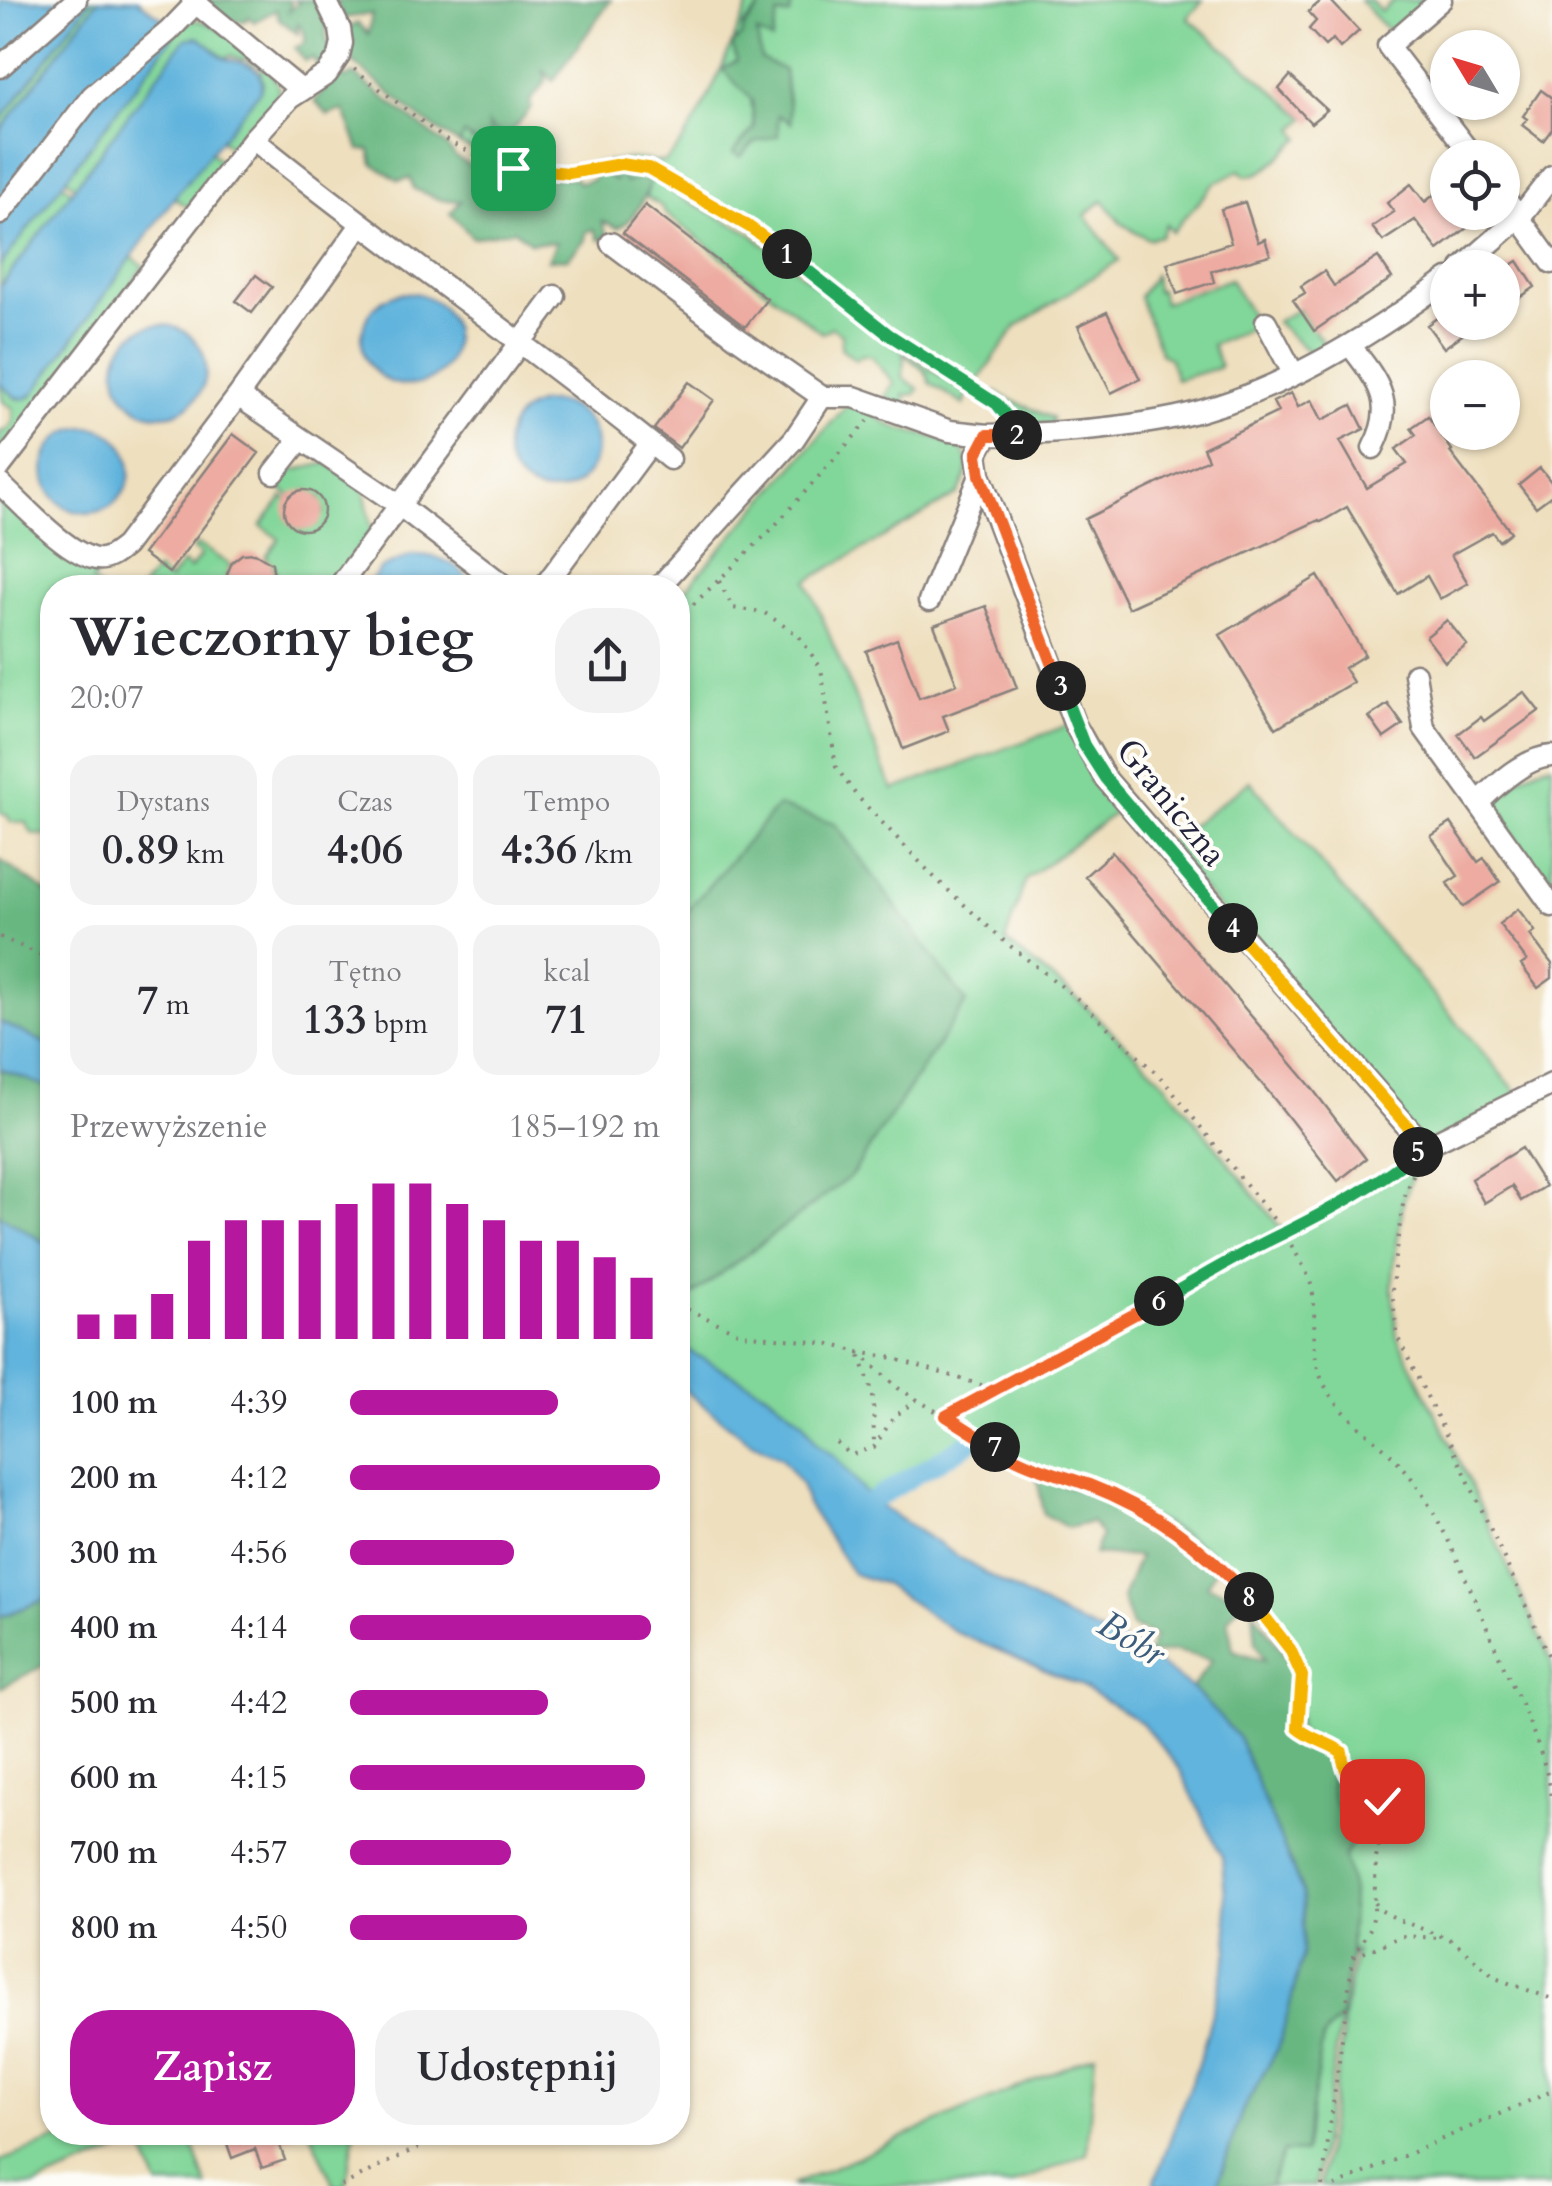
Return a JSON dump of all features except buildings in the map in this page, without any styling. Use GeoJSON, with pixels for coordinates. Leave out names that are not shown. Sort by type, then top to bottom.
{"type":"FeatureCollection","features":[{"type":"Feature","properties":{"kind":"street"},"geometry":{"type":"LineString","coordinates":[[0,66],[76,0]]}},
{"type":"Feature","properties":{"kind":"street"},"geometry":{"type":"LineString","coordinates":[[0,467],[253,139],[283,104],[327,74],[342,44],[340,29],[326,0]]}},
{"type":"Feature","properties":{"kind":"street"},"geometry":{"type":"LineString","coordinates":[[1441,0],[1388,46],[1460,140]]}},
{"type":"Feature","properties":{"kind":"street"},"geometry":{"type":"LineString","coordinates":[[0,214],[92,96],[169,31],[194,1],[301,90]]}},
{"type":"Feature","properties":{"kind":"street"},"geometry":{"type":"LineString","coordinates":[[253,139],[360,226],[445,274],[518,343],[670,460]]}},
{"type":"Feature","properties":{"kind":"street"},"geometry":{"type":"LineString","coordinates":[[1552,176],[1520,218],[1552,263]]}},
{"type":"Feature","properties":{"kind":"street"},"geometry":{"type":"LineString","coordinates":[[0,484],[76,551],[99,560],[125,546],[360,226]]}},
{"type":"Feature","properties":{"kind":"street"},"geometry":{"type":"LineString","coordinates":[[1483,250],[1506,230]]}},
{"type":"Feature","properties":{"kind":"street"},"geometry":{"type":"LineString","coordinates":[[611,243],[736,338],[822,397],[842,394],[882,404],[950,431],[987,435],[1110,427],[1178,416],[1234,400],[1350,344],[1430,290]]}},
{"type":"Feature","properties":{"kind":"street"},"geometry":{"type":"LineString","coordinates":[[348,575],[555,296]]}},
{"type":"Feature","properties":{"kind":"street"},"geometry":{"type":"LineString","coordinates":[[1266,322],[1294,373]]}},
{"type":"Feature","properties":{"kind":"street"},"geometry":{"type":"LineString","coordinates":[[1350,344],[1382,391],[1383,429],[1373,448]]}},
{"type":"Feature","properties":{"kind":"street"},"geometry":{"type":"LineString","coordinates":[[238,396],[399,505],[490,575]]}},
{"type":"Feature","properties":{"kind":"street"},"geometry":{"type":"LineString","coordinates":[[670,575],[782,453],[822,397]]}},
{"type":"Feature","properties":{"kind":"street"},"geometry":{"type":"LineString","coordinates":[[929,601],[980,476],[977,454],[987,435]]}},
{"type":"Feature","properties":{"kind":"street"},"geometry":{"type":"LineString","coordinates":[[274,473],[300,440]]}},
{"type":"Feature","properties":{"kind":"street"},"geometry":{"type":"LineString","coordinates":[[556,575],[650,444]]}},
{"type":"Feature","properties":{"kind":"street","name":"Graniczna"},"geometry":{"type":"LineString","coordinates":[[980,476],[1074,723],[1105,778],[1425,1146]]}},
{"type":"Feature","properties":{"kind":"street"},"geometry":{"type":"LineString","coordinates":[[1415,674],[1424,728],[1551,900]]}},
{"type":"Feature","properties":{"kind":"street"},"geometry":{"type":"LineString","coordinates":[[1478,803],[1496,786],[1542,756],[1552,756]]}},
{"type":"Feature","properties":{"kind":"street"},"geometry":{"type":"LineString","coordinates":[[1425,1146],[1552,1084]]}},
{"type":"Feature","properties":{"kind":"path"},"geometry":{"type":"LineString","coordinates":[[339,56],[446,141],[491,162],[541,173],[569,173],[621,164],[648,168],[748,226],[888,334],[997,404],[1020,434]]}},
{"type":"Feature","properties":{"kind":"path"},"geometry":{"type":"LineString","coordinates":[[690,608],[771,530],[882,404]]}},
{"type":"Feature","properties":{"kind":"path"},"geometry":{"type":"LineString","coordinates":[[719,581],[732,608],[763,612],[798,635],[821,668],[836,767],[856,795],[936,879],[1004,941],[1079,1000],[1164,1081],[1284,1232],[1313,1291],[1313,1345],[1324,1383],[1349,1418],[1406,1471],[1432,1512],[1516,1692],[1548,1776],[1552,1798]]}},
{"type":"Feature","properties":{"kind":"path"},"geometry":{"type":"LineString","coordinates":[[0,937],[40,955]]}},
{"type":"Feature","properties":{"kind":"path"},"geometry":{"type":"LineString","coordinates":[[946,1416],[1284,1232],[1326,1214],[1381,1181],[1425,1146]]}},
{"type":"Feature","properties":{"kind":"path"},"geometry":{"type":"LineString","coordinates":[[1425,1146],[1404,1198],[1395,1257],[1392,1288],[1397,1336],[1552,1663]]}},
{"type":"Feature","properties":{"kind":"path"},"geometry":{"type":"LineString","coordinates":[[690,1310],[742,1334],[830,1344],[908,1362],[999,1390]]}},
{"type":"Feature","properties":{"kind":"path"},"geometry":{"type":"LineString","coordinates":[[858,1352],[898,1388],[1019,1462],[1091,1486],[1182,1534],[1214,1559],[1270,1620],[1290,1649],[1302,1676],[1298,1728],[1312,1740],[1331,1744],[1342,1752],[1343,1769],[1352,1781],[1382,1801],[1386,1818],[1376,1858],[1374,1901],[1370,1926],[1353,1958],[1322,2186]]}},
{"type":"Feature","properties":{"kind":"path"},"geometry":{"type":"LineString","coordinates":[[858,1352],[873,1394],[874,1447]]}},
{"type":"Feature","properties":{"kind":"path"},"geometry":{"type":"LineString","coordinates":[[836,1443],[851,1455],[874,1447],[893,1418],[917,1400]]}},
{"type":"Feature","properties":{"kind":"path"},"geometry":{"type":"LineString","coordinates":[[1374,1901],[1380,1910],[1399,1920],[1454,1941],[1495,1978],[1552,1999]]}},
{"type":"Feature","properties":{"kind":"path"},"geometry":{"type":"LineString","coordinates":[[1353,1958],[1402,1936],[1454,1941]]}},
{"type":"Feature","properties":{"kind":"path"},"geometry":{"type":"LineString","coordinates":[[1335,2186],[1552,2091]]}},
{"type":"Feature","properties":{"kind":"path"},"geometry":{"type":"LineString","coordinates":[[341,2186],[424,2145]]}},
{"type":"Feature","properties":{"kind":"green space"},"geometry":{"type":"Polygon","coordinates":[[[91,0],[98,0],[0,131],[0,121],[91,0]]]}},
{"type":"Feature","properties":{"kind":"green space"},"geometry":{"type":"Polygon","coordinates":[[[207,0],[288,0],[289,11],[299,3],[294,0],[315,0],[332,50],[327,62],[319,68],[313,58],[305,61],[295,48],[305,43],[305,34],[297,22],[298,34],[279,19],[276,10],[254,22],[249,17],[245,21],[227,21],[207,0]]]}},
{"type":"Feature","properties":{"kind":"green space"},"geometry":{"type":"Polygon","coordinates":[[[335,0],[611,0],[553,81],[544,71],[546,82],[508,136],[488,125],[493,142],[479,145],[463,134],[459,144],[422,120],[349,59],[348,28],[358,23],[368,34],[372,14],[344,18],[335,0]]]}},
{"type":"Feature","properties":{"kind":"green space"},"geometry":{"type":"Polygon","coordinates":[[[751,0],[763,0],[743,26],[754,128],[734,153],[777,114],[790,122],[761,59],[756,32],[778,15],[789,15],[792,0],[1203,0],[1188,18],[1306,118],[1295,129],[1301,138],[1275,162],[1254,175],[1246,176],[1240,170],[1215,183],[1172,232],[1166,224],[1161,236],[1148,239],[1121,223],[1103,200],[1085,215],[1119,260],[1016,327],[976,384],[1052,418],[1052,424],[1019,425],[995,398],[959,380],[901,339],[763,233],[658,171],[623,165],[537,169],[498,160],[459,144],[462,134],[486,123],[497,133],[508,136],[503,153],[512,162],[526,166],[563,167],[632,159],[664,162],[702,110],[751,0]]]}},
{"type":"Feature","properties":{"kind":"green space"},"geometry":{"type":"Polygon","coordinates":[[[763,0],[792,0],[790,15],[778,15],[772,41],[757,33],[761,59],[784,70],[791,123],[778,115],[778,136],[755,142],[740,157],[733,153],[754,128],[752,100],[722,69],[737,61],[732,44],[741,37],[763,0]]]}},
{"type":"Feature","properties":{"kind":"green space"},"geometry":{"type":"Polygon","coordinates":[[[1360,0],[1370,0],[1381,12],[1394,0],[1432,0],[1390,33],[1360,0]]]}},
{"type":"Feature","properties":{"kind":"green space"},"geometry":{"type":"Polygon","coordinates":[[[196,20],[231,37],[257,58],[267,69],[279,89],[271,106],[240,146],[233,148],[219,140],[260,91],[260,72],[264,66],[258,61],[251,66],[257,60],[253,57],[247,63],[250,54],[243,60],[230,55],[225,58],[198,37],[186,39],[75,186],[65,178],[132,89],[122,80],[186,23],[196,20]]]}},
{"type":"Feature","properties":{"kind":"green space"},"geometry":{"type":"Polygon","coordinates":[[[354,74],[472,167],[476,160],[506,172],[511,182],[530,184],[537,177],[575,178],[578,183],[605,173],[615,181],[620,174],[626,183],[637,178],[651,180],[646,194],[635,213],[618,228],[602,221],[608,238],[599,240],[594,229],[586,232],[585,240],[568,258],[548,260],[556,242],[531,243],[514,230],[473,238],[450,213],[461,201],[441,200],[414,189],[410,178],[399,181],[373,164],[370,150],[360,150],[343,110],[328,115],[315,101],[337,76],[346,78],[354,74]]]}},
{"type":"Feature","properties":{"kind":"green space"},"geometry":{"type":"Polygon","coordinates":[[[210,151],[223,164],[190,208],[174,198],[210,151]]]}},
{"type":"Feature","properties":{"kind":"green space"},"geometry":{"type":"Polygon","coordinates":[[[621,170],[649,175],[680,197],[747,231],[877,333],[968,394],[964,405],[930,383],[926,372],[904,354],[903,378],[919,389],[915,394],[904,395],[909,408],[885,397],[894,383],[871,356],[861,355],[856,360],[841,348],[842,335],[832,327],[822,333],[666,214],[646,197],[650,180],[615,182],[605,173],[621,170]]]}},
{"type":"Feature","properties":{"kind":"green space"},"geometry":{"type":"Polygon","coordinates":[[[62,183],[72,191],[0,287],[0,265],[62,183]]]}},
{"type":"Feature","properties":{"kind":"green space"},"geometry":{"type":"Polygon","coordinates":[[[132,257],[144,266],[0,458],[0,432],[13,422],[13,408],[3,402],[0,384],[17,399],[31,397],[132,257]]]}},
{"type":"Feature","properties":{"kind":"green space"},"geometry":{"type":"Polygon","coordinates":[[[1154,275],[1156,291],[1160,290],[1164,303],[1230,279],[1257,326],[1212,345],[1218,368],[1176,380],[1170,359],[1161,354],[1139,297],[1154,275]]]}},
{"type":"Feature","properties":{"kind":"green space"},"geometry":{"type":"Polygon","coordinates":[[[1299,309],[1326,347],[1312,355],[1276,322],[1299,309]]]}},
{"type":"Feature","properties":{"kind":"green space"},"geometry":{"type":"Polygon","coordinates":[[[854,397],[886,423],[960,448],[967,459],[967,473],[958,494],[807,581],[893,790],[1074,723],[1128,803],[1026,879],[1005,941],[1079,1000],[1164,1081],[1284,1232],[1374,1183],[1424,1147],[1165,845],[1250,781],[1522,1098],[1425,1147],[1404,1198],[1392,1289],[1397,1336],[1552,1663],[1552,2186],[1320,2186],[1356,1949],[1350,1957],[1352,1891],[1344,1856],[1357,1836],[1341,1815],[1333,1795],[1331,1774],[1336,1748],[1312,1740],[1298,1729],[1301,1675],[1290,1649],[1269,1619],[1214,1559],[1182,1533],[1091,1486],[968,1444],[872,1501],[818,1445],[803,1421],[768,1394],[690,1352],[690,1297],[851,1176],[966,1002],[835,824],[777,807],[690,908],[690,584],[854,397]]]}},
{"type":"Feature","properties":{"kind":"green space"},"geometry":{"type":"Polygon","coordinates":[[[328,463],[364,490],[372,531],[339,575],[275,575],[266,557],[279,539],[261,526],[283,497],[287,500],[286,517],[295,527],[307,529],[316,525],[324,512],[320,497],[306,490],[290,496],[278,487],[291,471],[328,463]]]}},
{"type":"Feature","properties":{"kind":"green space"},"geometry":{"type":"Polygon","coordinates":[[[0,493],[96,575],[40,575],[40,835],[33,834],[25,822],[10,822],[8,816],[0,813],[0,493]]]}},
{"type":"Feature","properties":{"kind":"green space"},"geometry":{"type":"Polygon","coordinates":[[[198,544],[230,565],[227,575],[173,575],[183,563],[190,569],[201,555],[193,549],[198,544]]]}},
{"type":"Feature","properties":{"kind":"green space"},"geometry":{"type":"Polygon","coordinates":[[[1552,764],[1552,879],[1545,881],[1496,811],[1502,795],[1516,781],[1552,764]]]}},
{"type":"Feature","properties":{"kind":"green space"},"geometry":{"type":"Polygon","coordinates":[[[778,806],[835,824],[966,1002],[851,1176],[690,1297],[690,908],[778,806]]]}},
{"type":"Feature","properties":{"kind":"green space"},"geometry":{"type":"Polygon","coordinates":[[[0,860],[40,888],[40,1041],[0,1023],[0,860]]]}},
{"type":"Feature","properties":{"kind":"green space"},"geometry":{"type":"Polygon","coordinates":[[[0,1069],[40,1084],[40,1240],[0,1215],[0,1069]]]}},
{"type":"Feature","properties":{"kind":"green space"},"geometry":{"type":"Polygon","coordinates":[[[1037,1478],[1159,1521],[1220,1560],[1207,1586],[1245,1597],[1228,1619],[1233,1650],[1265,1661],[1256,1643],[1253,1610],[1297,1677],[1295,1733],[1309,1742],[1335,1749],[1333,1796],[1341,1816],[1357,1836],[1344,1856],[1352,1891],[1350,1957],[1341,2017],[1323,2037],[1304,2153],[1283,2152],[1270,2186],[1217,2186],[1242,2111],[1279,2046],[1303,1893],[1238,1738],[1192,1688],[1212,1660],[1176,1651],[1147,1655],[1155,1636],[1132,1627],[1122,1598],[1139,1557],[1094,1554],[1101,1535],[1092,1522],[1068,1528],[1044,1514],[1037,1478]]]}},
{"type":"Feature","properties":{"kind":"green space"},"geometry":{"type":"Polygon","coordinates":[[[40,1602],[40,1667],[0,1688],[0,1617],[40,1602]]]}},
{"type":"Feature","properties":{"kind":"green space"},"geometry":{"type":"Polygon","coordinates":[[[1341,2017],[1315,2186],[1270,2186],[1283,2152],[1304,2152],[1323,2037],[1341,2017]]]}},
{"type":"Feature","properties":{"kind":"green space"},"geometry":{"type":"Polygon","coordinates":[[[1095,2054],[1087,2154],[1010,2186],[790,2186],[1095,2054]]]}},
{"type":"Feature","properties":{"kind":"green space"},"geometry":{"type":"Polygon","coordinates":[[[43,2145],[136,2145],[35,2186],[0,2186],[0,2161],[43,2145]]]}},
{"type":"Feature","properties":{"kind":"green space"},"geometry":{"type":"Polygon","coordinates":[[[142,2145],[193,2145],[207,2186],[158,2186],[142,2145]]]}},
{"type":"Feature","properties":{"kind":"green space"},"geometry":{"type":"Polygon","coordinates":[[[316,2145],[353,2145],[346,2186],[334,2186],[316,2145]]]}},
{"type":"Feature","properties":{"kind":"water"},"geometry":{"type":"Polygon","coordinates":[[[0,0],[91,0],[0,121],[0,0]]]}},
{"type":"Feature","properties":{"kind":"water"},"geometry":{"type":"Polygon","coordinates":[[[98,0],[138,0],[178,30],[0,266],[0,131],[98,0]]]}},
{"type":"Feature","properties":{"kind":"water"},"geometry":{"type":"Polygon","coordinates":[[[198,37],[222,56],[257,70],[260,91],[174,198],[34,393],[17,397],[0,384],[0,287],[182,43],[198,37]]]}},
{"type":"Feature","properties":{"kind":"water"},"geometry":{"type":"Polygon","coordinates":[[[408,293],[426,297],[440,307],[450,321],[454,339],[450,357],[440,371],[426,381],[408,385],[390,381],[376,371],[366,357],[362,339],[366,321],[376,307],[390,297],[408,293]]]}},
{"type":"Feature","properties":{"kind":"water"},"geometry":{"type":"Polygon","coordinates":[[[161,325],[178,328],[193,338],[203,353],[203,387],[193,402],[178,412],[161,415],[144,412],[129,402],[119,387],[116,370],[119,353],[129,338],[144,328],[161,325]]]}},
{"type":"Feature","properties":{"kind":"water"},"geometry":{"type":"Polygon","coordinates":[[[551,402],[583,415],[596,447],[583,479],[551,492],[519,479],[506,447],[519,415],[551,402]]]}},
{"type":"Feature","properties":{"kind":"water"},"geometry":{"type":"Polygon","coordinates":[[[79,427],[95,427],[118,439],[127,453],[127,487],[118,501],[95,513],[79,513],[63,506],[51,494],[44,478],[44,462],[51,446],[63,434],[79,427]]]}},
{"type":"Feature","properties":{"kind":"water"},"geometry":{"type":"Polygon","coordinates":[[[411,555],[430,556],[464,575],[375,575],[381,568],[411,555]]]}},
{"type":"Feature","properties":{"kind":"water"},"geometry":{"type":"Polygon","coordinates":[[[0,1022],[40,1040],[40,1084],[0,1069],[0,1022]]]}},
{"type":"Feature","properties":{"kind":"water"},"geometry":{"type":"Polygon","coordinates":[[[0,1215],[40,1240],[40,1602],[0,1617],[0,1215]]]}},
{"type":"Feature","properties":{"kind":"water"},"geometry":{"type":"Polygon","coordinates":[[[690,1352],[768,1394],[803,1421],[818,1445],[834,1456],[872,1501],[973,1566],[1062,1616],[1135,1647],[1192,1688],[1238,1737],[1303,1894],[1303,1954],[1279,2047],[1242,2111],[1217,2186],[1153,2186],[1201,2055],[1229,1948],[1222,1857],[1179,1768],[1142,1723],[1080,1685],[957,1633],[882,1583],[853,1574],[807,1504],[801,1484],[781,1458],[749,1441],[690,1394],[690,1352]]]}},
{"type":"Feature","properties":{"kind":"waterway"},"geometry":{"type":"LineString","coordinates":[[872,1501],[967,1444]]}},
{"type":"Feature","properties":{"kind":"route"},"geometry":{"type":"LineString","coordinates":[[513,168],[541,173],[569,173],[621,164],[648,168],[748,226],[888,334],[997,404],[1020,434],[987,435],[977,454],[980,476],[1084,745],[1105,778],[1425,1146],[1381,1181],[1326,1214],[1284,1232],[946,1416],[1019,1462],[1091,1486],[1147,1513],[1214,1559],[1270,1620],[1290,1649],[1302,1676],[1298,1728],[1312,1740],[1331,1744],[1342,1752],[1343,1769],[1352,1781],[1382,1801]]}},
{"type":"Feature","properties":{"kind":"water label","name":"Bóbr"},"geometry":{"type":"Point","coordinates":[1132,1638]}}]}
